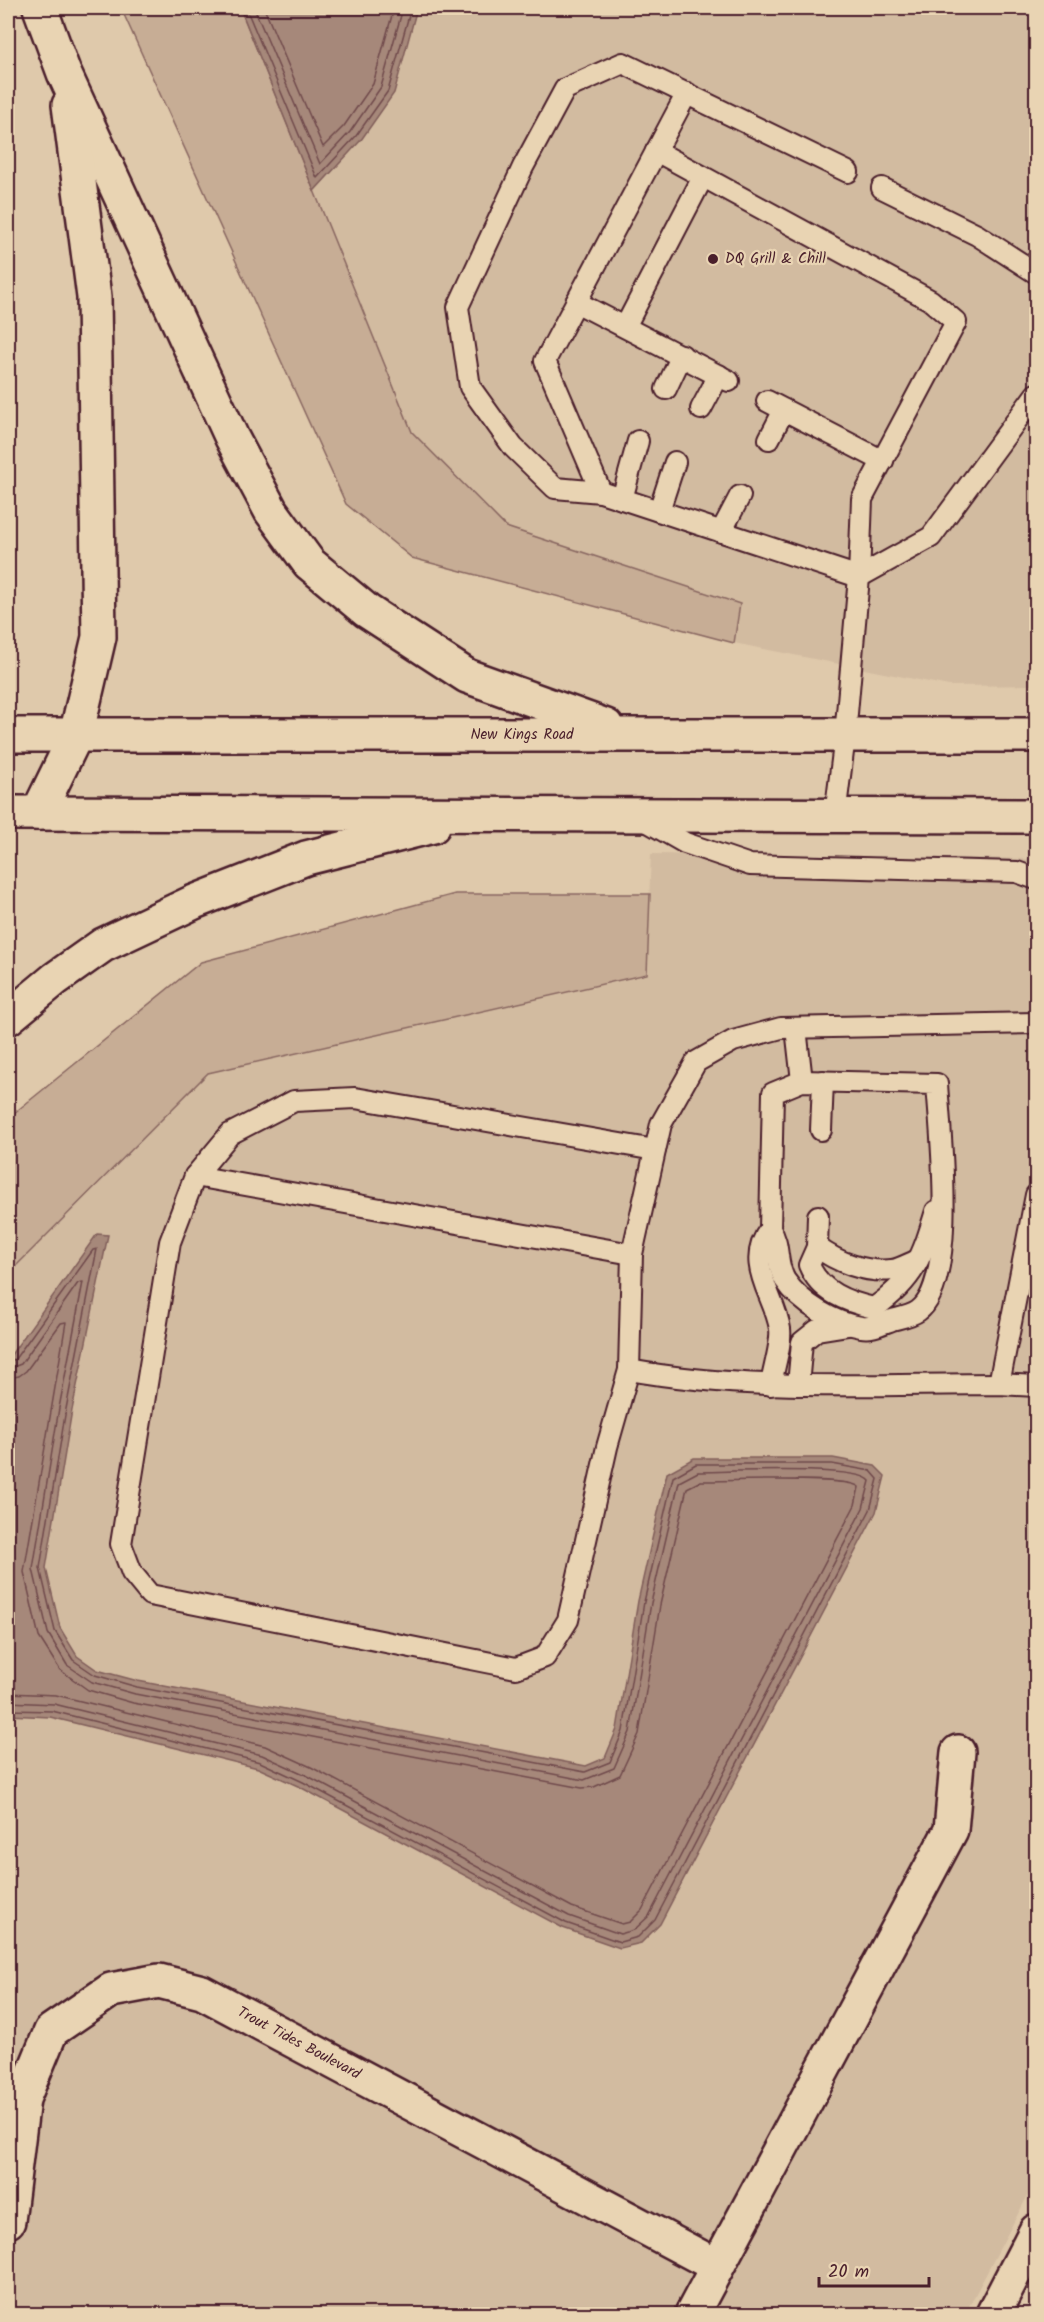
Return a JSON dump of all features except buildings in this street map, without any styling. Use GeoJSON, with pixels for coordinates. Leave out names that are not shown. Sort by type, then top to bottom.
{"type":"FeatureCollection","features":[{"type":"Feature","properties":{"kind":"main road"},"geometry":{"type":"LineString","coordinates":[[40,8],[64,73],[232,438],[271,511],[309,563],[367,611],[467,676],[628,734]]}},
{"type":"Feature","properties":{"kind":"main road"},"geometry":{"type":"LineString","coordinates":[[23,813],[76,735],[99,637],[94,297],[64,73]]}},
{"type":"Feature","properties":{"kind":"main road","name":"New Kings Road"},"geometry":{"type":"LineString","coordinates":[[8,735],[1036,735]]}},
{"type":"Feature","properties":{"kind":"main road"},"geometry":{"type":"LineString","coordinates":[[23,813],[1036,816]]}},
{"type":"Feature","properties":{"kind":"main road"},"geometry":{"type":"LineString","coordinates":[[8,1018],[55,979],[103,945],[194,902],[306,858],[483,814]]}},
{"type":"Feature","properties":{"kind":"main road"},"geometry":{"type":"LineString","coordinates":[[692,2314],[951,1830],[958,1752]]}},
{"type":"Feature","properties":{"kind":"main road","name":"Trout Tides Boulevard"},"geometry":{"type":"LineString","coordinates":[[8,2221],[23,2099],[51,2031],[111,1990],[159,1981],[202,1992],[717,2266]]}},
{"type":"Feature","properties":{"kind":"main road"},"geometry":{"type":"LineString","coordinates":[[993,2314],[1036,2231]]}},
{"type":"Feature","properties":{"kind":"lane"},"geometry":{"type":"LineString","coordinates":[[848,172],[623,63],[565,88],[523,167],[458,307],[470,387],[513,447],[555,488],[601,492],[860,578],[931,537],[1036,394]]}},
{"type":"Feature","properties":{"kind":"lane"},"geometry":{"type":"LineString","coordinates":[[601,492],[545,361],[687,93]]}},
{"type":"Feature","properties":{"kind":"lane"},"geometry":{"type":"LineString","coordinates":[[656,151],[930,300],[956,322],[862,500],[860,578],[835,816]]}},
{"type":"Feature","properties":{"kind":"lane"},"geometry":{"type":"LineString","coordinates":[[625,327],[703,177]]}},
{"type":"Feature","properties":{"kind":"lane"},"geometry":{"type":"LineString","coordinates":[[882,188],[977,235],[1036,273]]}},
{"type":"Feature","properties":{"kind":"lane"},"geometry":{"type":"LineString","coordinates":[[576,302],[724,378],[701,409]]}},
{"type":"Feature","properties":{"kind":"lane"},"geometry":{"type":"LineString","coordinates":[[666,389],[682,355]]}},
{"type":"Feature","properties":{"kind":"lane"},"geometry":{"type":"LineString","coordinates":[[769,439],[775,405],[883,461]]}},
{"type":"Feature","properties":{"kind":"lane"},"geometry":{"type":"LineString","coordinates":[[622,499],[638,441]]}},
{"type":"Feature","properties":{"kind":"lane"},"geometry":{"type":"LineString","coordinates":[[659,511],[675,462]]}},
{"type":"Feature","properties":{"kind":"lane"},"geometry":{"type":"LineString","coordinates":[[721,532],[740,496]]}},
{"type":"Feature","properties":{"kind":"lane"},"geometry":{"type":"LineString","coordinates":[[635,815],[685,843],[750,865],[1017,872],[1036,879]]}},
{"type":"Feature","properties":{"kind":"lane"},"geometry":{"type":"LineString","coordinates":[[655,1150],[355,1098],[294,1101],[230,1134],[195,1176],[170,1242],[121,1544],[132,1573],[150,1595],[516,1668],[545,1657],[568,1620],[607,1447],[629,1370],[632,1254],[661,1124],[696,1062],[733,1041],[781,1028],[1036,1023]]}},
{"type":"Feature","properties":{"kind":"lane"},"geometry":{"type":"LineString","coordinates":[[796,1028],[802,1080]]}},
{"type":"Feature","properties":{"kind":"lane"},"geometry":{"type":"LineString","coordinates":[[798,1385],[802,1342],[817,1330],[848,1325],[869,1328],[918,1311],[935,1285],[942,1250],[943,1188],[937,1084],[802,1080],[773,1093],[770,1228],[778,1242],[779,1266],[786,1281],[817,1310],[848,1325]]}},
{"type":"Feature","properties":{"kind":"lane"},"geometry":{"type":"LineString","coordinates":[[821,1130],[823,1081]]}},
{"type":"Feature","properties":{"kind":"lane"},"geometry":{"type":"LineString","coordinates":[[195,1176],[632,1254]]}},
{"type":"Feature","properties":{"kind":"lane"},"geometry":{"type":"LineString","coordinates":[[818,1216],[817,1247],[809,1265],[815,1281],[849,1302],[874,1308],[898,1291],[925,1248],[943,1188]]}},
{"type":"Feature","properties":{"kind":"lane"},"geometry":{"type":"LineString","coordinates":[[999,1384],[1036,1195]]}},
{"type":"Feature","properties":{"kind":"lane"},"geometry":{"type":"LineString","coordinates":[[770,1228],[761,1240],[761,1280],[781,1331],[771,1385]]}},
{"type":"Feature","properties":{"kind":"lane"},"geometry":{"type":"LineString","coordinates":[[817,1247],[837,1260],[861,1268],[893,1270],[918,1260]]}},
{"type":"Feature","properties":{"kind":"lane"},"geometry":{"type":"LineString","coordinates":[[629,1370],[681,1379],[771,1385],[999,1384],[1036,1386]]}},
{"type":"Feature","properties":{"kind":"shaded area"},"geometry":{"type":"Polygon","coordinates":[[[121,8],[240,8],[412,432],[506,527],[740,604],[734,643],[412,558],[346,504],[121,8]]]}},
{"type":"Feature","properties":{"kind":"shaded area"},"geometry":{"type":"Polygon","coordinates":[[[417,8],[1036,8],[1036,685],[949,686],[734,643],[740,604],[506,527],[412,432],[314,191],[361,140],[394,93],[417,8]]]}},
{"type":"Feature","properties":{"kind":"shaded area"},"geometry":{"type":"Polygon","coordinates":[[[651,854],[1036,859],[1036,2180],[965,2314],[8,2314],[8,1274],[208,1073],[646,974],[651,854]]]}},
{"type":"Feature","properties":{"kind":"shaded area"},"geometry":{"type":"Polygon","coordinates":[[[455,894],[650,894],[647,974],[208,1073],[8,1274],[8,1118],[201,962],[455,894]]]}},
{"type":"Feature","properties":{"kind":"water"},"geometry":{"type":"Polygon","coordinates":[[[240,8],[417,8],[394,93],[361,140],[314,191],[240,8]]]}},
{"type":"Feature","properties":{"kind":"water"},"geometry":{"type":"Polygon","coordinates":[[[97,1234],[108,1235],[72,1410],[46,1568],[60,1628],[77,1656],[97,1670],[138,1681],[586,1766],[605,1758],[617,1729],[638,1601],[667,1473],[694,1458],[833,1458],[875,1466],[885,1476],[876,1512],[660,1924],[641,1943],[620,1948],[563,1928],[300,1787],[258,1768],[50,1717],[8,1715],[8,1359],[97,1234]]]}},
{"type":"Feature","properties":{"kind":"place","name":"DQ Grill & Chill"},"geometry":{"type":"Point","coordinates":[713,259]}}]}
